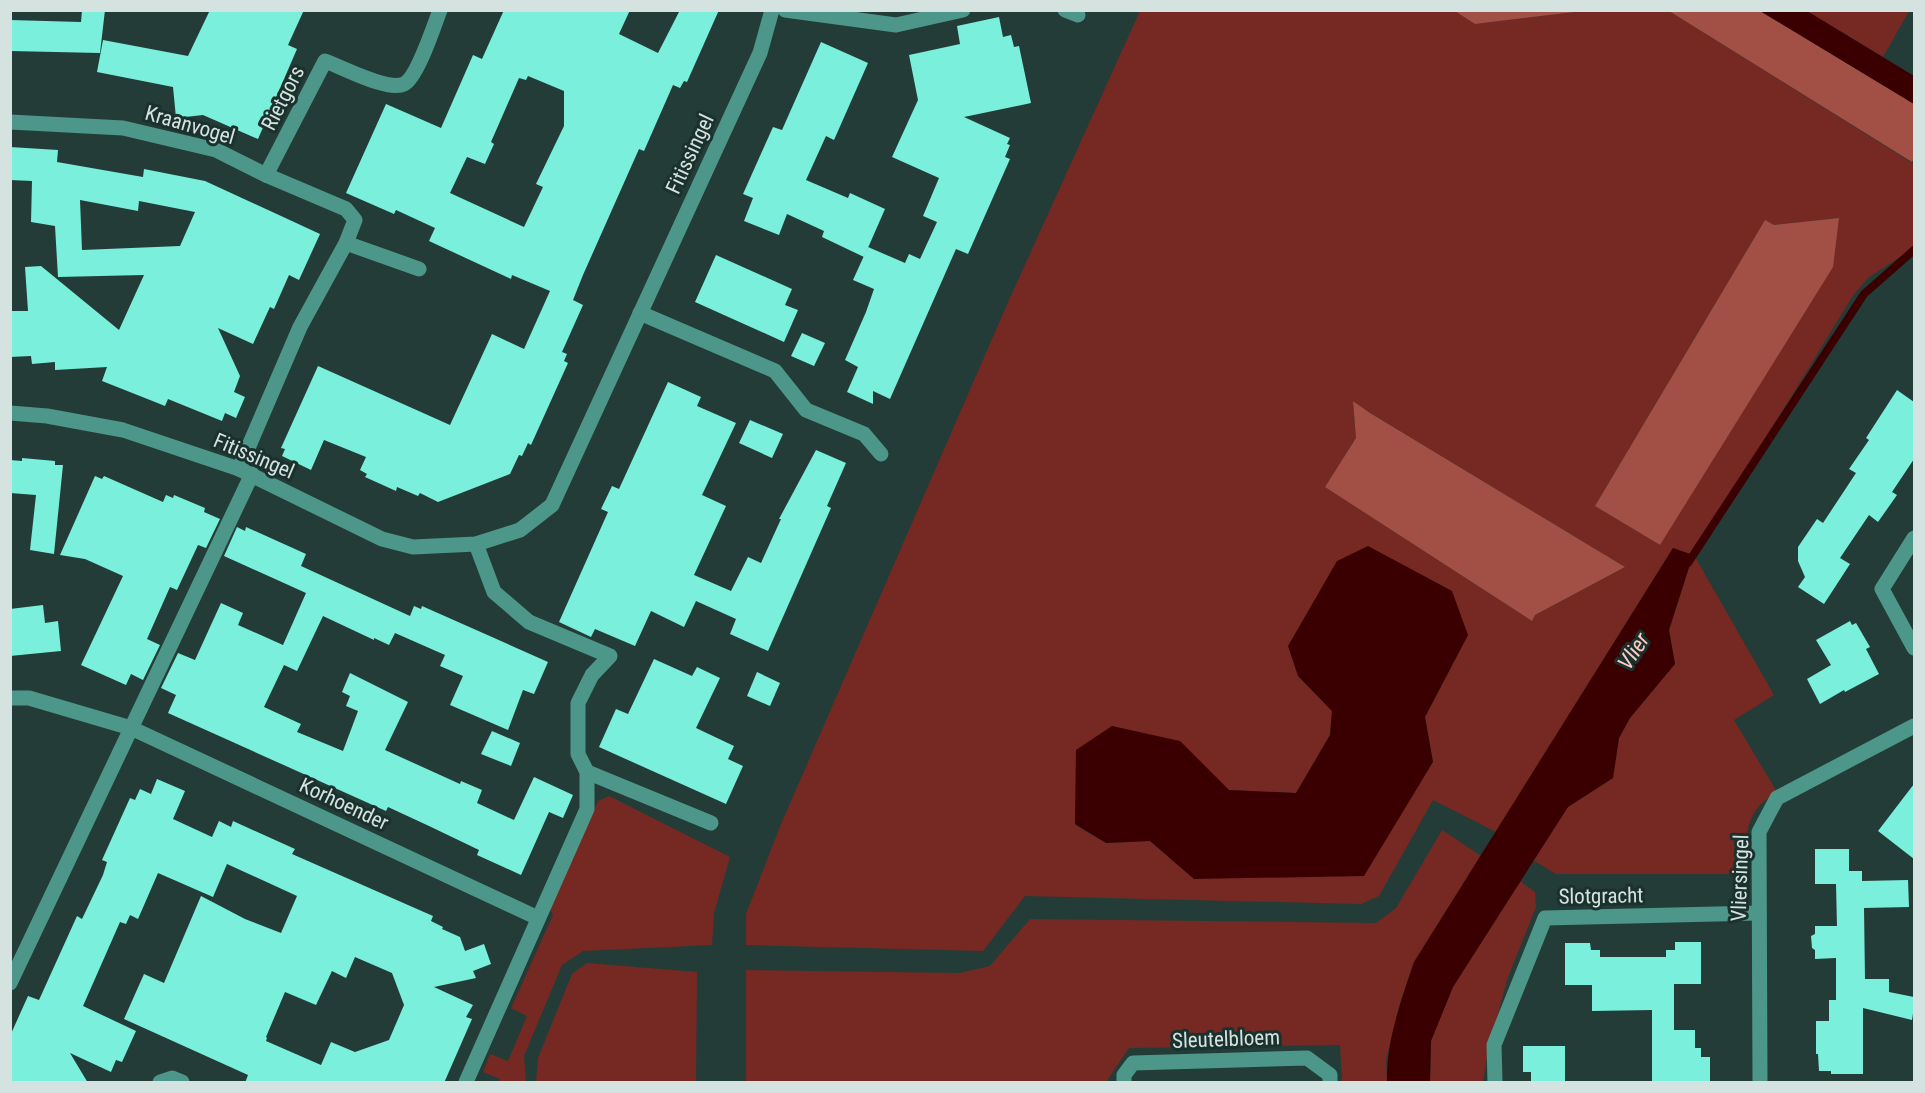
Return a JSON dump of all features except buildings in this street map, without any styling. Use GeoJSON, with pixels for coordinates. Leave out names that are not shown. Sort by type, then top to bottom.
{"type":"FeatureCollection","features":[{"type":"Feature","properties":{"kind":"street","name":"Rietgors"},"geometry":{"type":"LineString","coordinates":[[266,175],[326,61],[387,85],[403,85],[413,76],[440,10]]}},
{"type":"Feature","properties":{"kind":"street","name":"Fitissingel"},"geometry":{"type":"LineString","coordinates":[[10,413],[46,416],[123,430],[245,472],[382,539],[413,547],[476,544],[520,530],[552,505],[760,53],[772,10]]}},
{"type":"Feature","properties":{"kind":"street"},"geometry":{"type":"LineString","coordinates":[[785,10],[896,25],[963,10]]}},
{"type":"Feature","properties":{"kind":"street","name":"Kraanvogel"},"geometry":{"type":"LineString","coordinates":[[10,122],[123,128],[216,150],[266,175],[346,209],[355,220],[346,243],[300,327],[245,472]]}},
{"type":"Feature","properties":{"kind":"street"},"geometry":{"type":"LineString","coordinates":[[346,243],[419,269]]}},
{"type":"Feature","properties":{"kind":"street"},"geometry":{"type":"LineString","coordinates":[[640,313],[775,371],[807,410],[864,434],[881,454]]}},
{"type":"Feature","properties":{"kind":"street"},"geometry":{"type":"LineString","coordinates":[[10,983],[131,728],[245,472]]}},
{"type":"Feature","properties":{"kind":"street"},"geometry":{"type":"LineString","coordinates":[[1914,538],[1882,589],[1914,648]]}},
{"type":"Feature","properties":{"kind":"street"},"geometry":{"type":"LineString","coordinates":[[466,1083],[587,809],[587,772],[579,754],[579,703],[592,675],[610,656],[529,622],[494,592],[476,544]]}},
{"type":"Feature","properties":{"kind":"street","name":"Korhoender"},"geometry":{"type":"LineString","coordinates":[[10,698],[29,698],[131,728],[538,918]]}},
{"type":"Feature","properties":{"kind":"street","name":"Vliersingel"},"geometry":{"type":"LineString","coordinates":[[1760,1083],[1759,832],[1777,798],[1914,726]]}},
{"type":"Feature","properties":{"kind":"street"},"geometry":{"type":"LineString","coordinates":[[587,772],[711,823]]}},
{"type":"Feature","properties":{"kind":"street","name":"Slotgracht"},"geometry":{"type":"LineString","coordinates":[[1495,1083],[1494,1045],[1545,918],[1759,913]]}},
{"type":"Feature","properties":{"kind":"street","name":"Sleutelbloem"},"geometry":{"type":"LineString","coordinates":[[1124,1083],[1124,1075],[1133,1064],[1307,1058],[1330,1075],[1330,1083]]}},
{"type":"Feature","properties":{"kind":"street"},"geometry":{"type":"LineString","coordinates":[[160,1083],[172,1078],[182,1083]]}},
{"type":"Feature","properties":{"kind":"shaded area"},"geometry":{"type":"Polygon","coordinates":[[[1455,10],[1475,24],[1583,11],[1669,11],[1914,164],[1914,248],[1869,277],[1854,294],[1694,555],[1774,695],[1734,720],[1777,792],[1761,804],[1751,819],[1745,847],[1745,874],[1556,874],[1533,860],[1568,807],[1613,778],[1619,738],[1630,718],[1675,664],[1669,630],[1693,555],[1673,548],[1496,832],[1433,800],[1379,896],[1361,904],[1025,896],[983,951],[746,945],[746,914],[781,824],[1009,300],[1140,11],[1455,10]],[[1838,218],[1774,225],[1765,220],[1595,506],[1660,545],[1838,218]],[[1353,401],[1356,438],[1325,487],[1532,621],[1535,615],[1625,567],[1353,401]],[[1468,635],[1298,676],[1332,711],[1330,735],[1296,793],[1229,790],[1180,741],[1076,750],[1075,825],[1106,843],[1150,841],[1194,879],[1433,762],[1425,717],[1468,635]]]}},
{"type":"Feature","properties":{"kind":"shaded area"},"geometry":{"type":"Polygon","coordinates":[[[1455,11],[1583,11],[1475,24],[1455,11]]]}},
{"type":"Feature","properties":{"kind":"shaded area"},"geometry":{"type":"Polygon","coordinates":[[[1669,11],[1760,11],[1914,104],[1914,158],[1912,162],[1669,11]]]}},
{"type":"Feature","properties":{"kind":"shaded area"},"geometry":{"type":"Polygon","coordinates":[[[1807,11],[1909,11],[1883,57],[1807,11]]]}},
{"type":"Feature","properties":{"kind":"shaded area"},"geometry":{"type":"Polygon","coordinates":[[[1839,218],[1833,267],[1660,545],[1595,506],[1765,220],[1774,225],[1839,218]]]}},
{"type":"Feature","properties":{"kind":"shaded area"},"geometry":{"type":"Polygon","coordinates":[[[1353,401],[1625,567],[1535,615],[1532,621],[1325,487],[1356,438],[1353,401]]]}},
{"type":"Feature","properties":{"kind":"shaded area"},"geometry":{"type":"Polygon","coordinates":[[[609,796],[730,857],[714,913],[712,945],[583,951],[562,965],[524,1056],[526,1082],[499,1082],[500,1079],[483,1072],[490,1054],[508,1061],[527,1016],[511,1008],[553,915],[550,908],[598,801],[609,796]]]}},
{"type":"Feature","properties":{"kind":"shaded area"},"geometry":{"type":"Polygon","coordinates":[[[1442,830],[1481,856],[1414,962],[1400,1003],[1386,1060],[1387,1082],[1342,1082],[1340,1045],[1129,1048],[1106,1082],[746,1082],[746,970],[960,973],[990,966],[1030,919],[1376,923],[1396,908],[1442,830]]]}},
{"type":"Feature","properties":{"kind":"shaded area"},"geometry":{"type":"Polygon","coordinates":[[[1520,881],[1535,892],[1536,907],[1507,980],[1487,1056],[1483,1082],[1430,1082],[1431,1041],[1453,987],[1520,881]]]}},
{"type":"Feature","properties":{"kind":"shaded area"},"geometry":{"type":"Polygon","coordinates":[[[587,963],[697,972],[696,1082],[536,1082],[538,1058],[572,974],[587,963]]]}},
{"type":"Feature","properties":{"kind":"water"},"geometry":{"type":"Polygon","coordinates":[[[1760,11],[1807,11],[1914,76],[1914,104],[1760,11]]]}},
{"type":"Feature","properties":{"kind":"water"},"geometry":{"type":"Polygon","coordinates":[[[1368,546],[1452,591],[1468,635],[1425,717],[1433,762],[1364,876],[1194,879],[1150,841],[1106,843],[1075,824],[1076,750],[1112,726],[1180,741],[1229,790],[1296,793],[1330,735],[1332,711],[1298,676],[1288,646],[1337,561],[1368,546]]]}},
{"type":"Feature","properties":{"kind":"water"},"geometry":{"type":"Polygon","coordinates":[[[1673,548],[1693,555],[1669,630],[1675,664],[1630,718],[1619,738],[1613,778],[1568,807],[1453,987],[1431,1041],[1430,1082],[1387,1082],[1392,1036],[1399,1006],[1414,962],[1673,548]]]}},
{"type":"Feature","properties":{"kind":"waterway","name":"Vlier"},"geometry":{"type":"LineString","coordinates":[[1688,563],[1864,294],[1914,250]]}}]}
